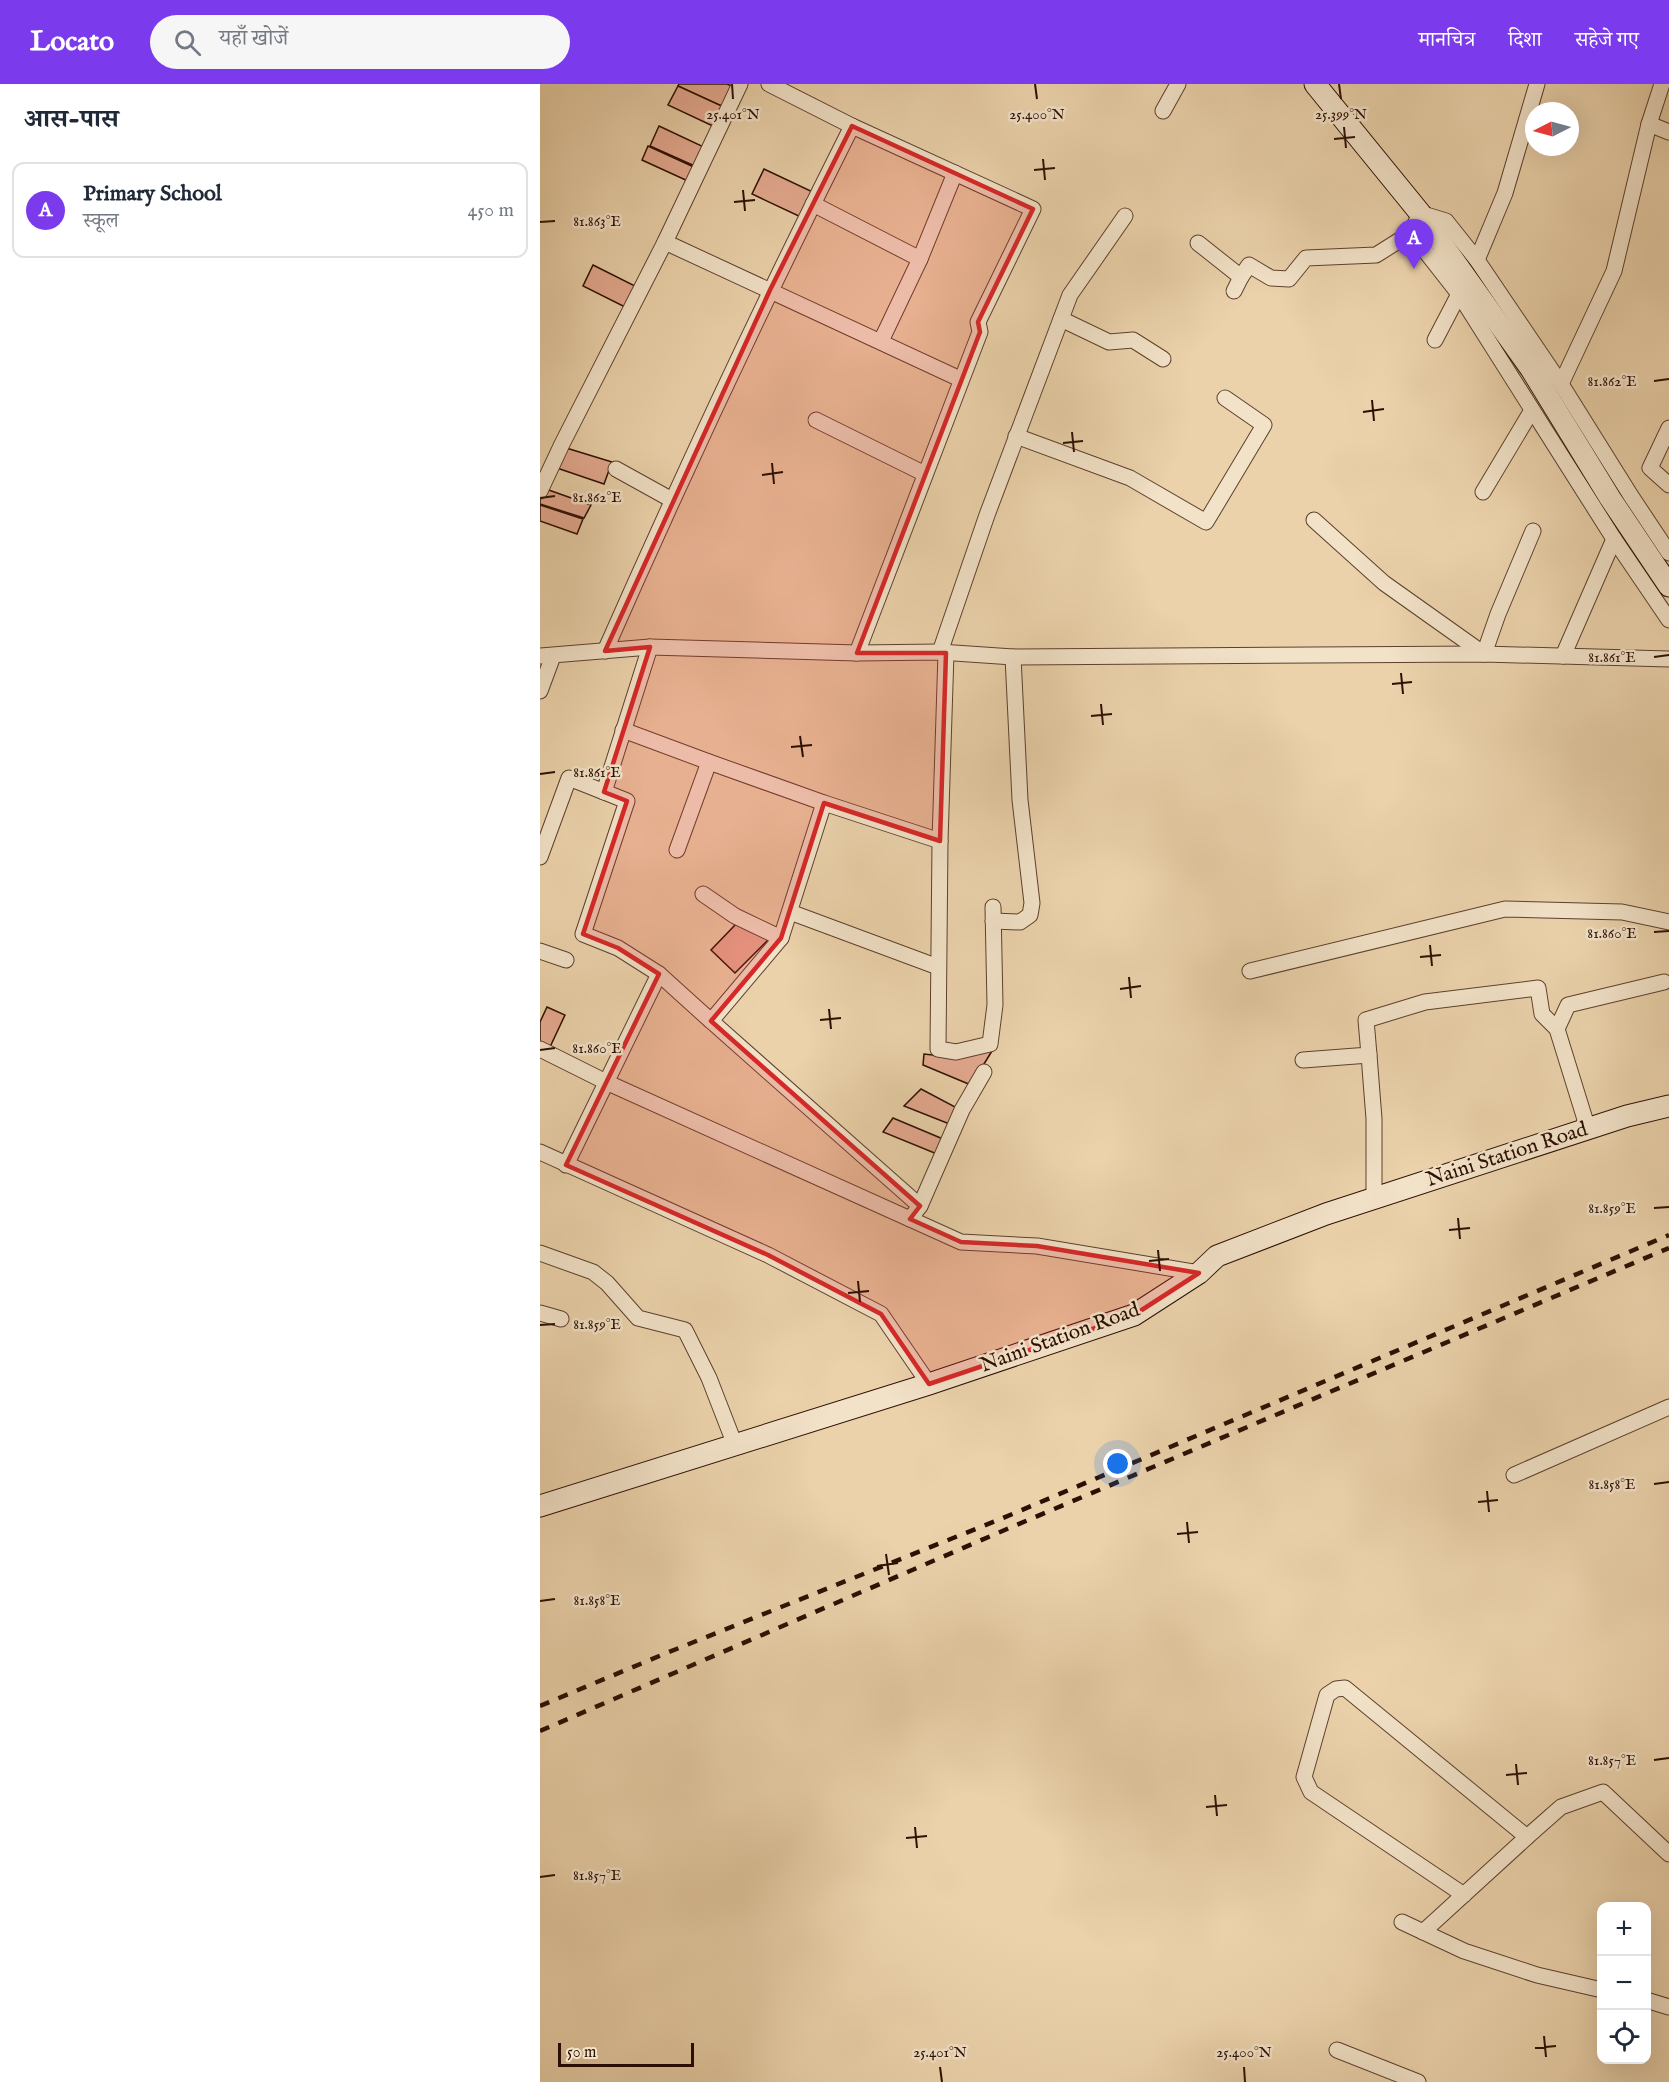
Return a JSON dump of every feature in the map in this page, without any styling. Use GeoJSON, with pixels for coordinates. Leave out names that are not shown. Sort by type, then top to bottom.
{"type":"FeatureCollection","features":[{"type":"Feature","properties":{"kind":"street"},"geometry":{"type":"LineString","coordinates":[[540,491],[665,242],[740,84]]}},
{"type":"Feature","properties":{"kind":"street"},"geometry":{"type":"LineString","coordinates":[[769,84],[852,126],[1033,209],[978,322],[980,332],[960,379],[857,653]]}},
{"type":"Feature","properties":{"kind":"street"},"geometry":{"type":"LineString","coordinates":[[1163,111],[1178,84]]}},
{"type":"Feature","properties":{"kind":"street"},"geometry":{"type":"LineString","coordinates":[[1315,84],[1420,213],[1531,369],[1610,498],[1669,586]]}},
{"type":"Feature","properties":{"kind":"street"},"geometry":{"type":"LineString","coordinates":[[1477,260],[1505,193],[1537,84]]}},
{"type":"Feature","properties":{"kind":"street"},"geometry":{"type":"LineString","coordinates":[[1562,384],[1614,271],[1649,124],[1662,84]]}},
{"type":"Feature","properties":{"kind":"street"},"geometry":{"type":"LineString","coordinates":[[1649,124],[1669,132]]}},
{"type":"Feature","properties":{"kind":"street"},"geometry":{"type":"LineString","coordinates":[[605,651],[672,500],[770,291],[852,126]]}},
{"type":"Feature","properties":{"kind":"street"},"geometry":{"type":"LineString","coordinates":[[881,341],[920,259],[955,173]]}},
{"type":"Feature","properties":{"kind":"street"},"geometry":{"type":"LineString","coordinates":[[813,204],[920,259]]}},
{"type":"Feature","properties":{"kind":"street"},"geometry":{"type":"LineString","coordinates":[[1233,291],[1249,265],[1271,278],[1289,279],[1306,258],[1376,255],[1411,233],[1420,213]]}},
{"type":"Feature","properties":{"kind":"street"},"geometry":{"type":"LineString","coordinates":[[1420,213],[1446,221],[1477,260],[1562,384],[1669,553]]}},
{"type":"Feature","properties":{"kind":"street"},"geometry":{"type":"LineString","coordinates":[[1013,657],[1020,800],[1032,903],[1030,915],[1020,922],[993,914],[995,1005],[990,1044],[957,1052],[938,1048],[943,653],[987,514],[1070,295],[1125,216]]}},
{"type":"Feature","properties":{"kind":"street"},"geometry":{"type":"LineString","coordinates":[[1411,233],[1459,294],[1614,539],[1669,620]]}},
{"type":"Feature","properties":{"kind":"street"},"geometry":{"type":"LineString","coordinates":[[665,242],[960,379]]}},
{"type":"Feature","properties":{"kind":"street"},"geometry":{"type":"LineString","coordinates":[[1198,243],[1241,277]]}},
{"type":"Feature","properties":{"kind":"street"},"geometry":{"type":"LineString","coordinates":[[1435,340],[1459,294]]}},
{"type":"Feature","properties":{"kind":"street"},"geometry":{"type":"LineString","coordinates":[[1061,320],[1109,342],[1133,340],[1163,359]]}},
{"type":"Feature","properties":{"kind":"street"},"geometry":{"type":"LineString","coordinates":[[1016,436],[1130,478],[1206,522],[1264,425],[1225,398]]}},
{"type":"Feature","properties":{"kind":"street"},"geometry":{"type":"LineString","coordinates":[[1483,492],[1532,410]]}},
{"type":"Feature","properties":{"kind":"street"},"geometry":{"type":"LineString","coordinates":[[816,420],[926,474]]}},
{"type":"Feature","properties":{"kind":"street"},"geometry":{"type":"LineString","coordinates":[[1669,428],[1650,468],[1669,485]]}},
{"type":"Feature","properties":{"kind":"street"},"geometry":{"type":"LineString","coordinates":[[616,469],[672,500]]}},
{"type":"Feature","properties":{"kind":"street"},"geometry":{"type":"LineString","coordinates":[[1314,520],[1384,583],[1484,654]]}},
{"type":"Feature","properties":{"kind":"street"},"geometry":{"type":"LineString","coordinates":[[1484,654],[1533,531]]}},
{"type":"Feature","properties":{"kind":"street"},"geometry":{"type":"LineString","coordinates":[[1563,656],[1614,539]]}},
{"type":"Feature","properties":{"kind":"street"},"geometry":{"type":"LineString","coordinates":[[604,792],[651,648]]}},
{"type":"Feature","properties":{"kind":"street"},"geometry":{"type":"LineString","coordinates":[[540,691],[547,656],[651,648],[943,653],[1013,657],[1484,654],[1669,659]]}},
{"type":"Feature","properties":{"kind":"street"},"geometry":{"type":"LineString","coordinates":[[623,730],[824,803],[940,841]]}},
{"type":"Feature","properties":{"kind":"street"},"geometry":{"type":"LineString","coordinates":[[677,850],[709,762]]}},
{"type":"Feature","properties":{"kind":"street"},"geometry":{"type":"LineString","coordinates":[[540,857],[569,778],[627,801],[584,934],[618,948],[659,974],[920,1206]]}},
{"type":"Feature","properties":{"kind":"street"},"geometry":{"type":"LineString","coordinates":[[711,1021],[781,938],[824,803]]}},
{"type":"Feature","properties":{"kind":"street"},"geometry":{"type":"LineString","coordinates":[[703,894],[735,916],[781,938]]}},
{"type":"Feature","properties":{"kind":"street"},"geometry":{"type":"LineString","coordinates":[[1250,971],[1505,909],[1622,912],[1669,922]]}},
{"type":"Feature","properties":{"kind":"street"},"geometry":{"type":"LineString","coordinates":[[790,912],[938,967]]}},
{"type":"Feature","properties":{"kind":"street"},"geometry":{"type":"LineString","coordinates":[[540,951],[566,960]]}},
{"type":"Feature","properties":{"kind":"street"},"geometry":{"type":"LineString","coordinates":[[566,1165],[659,974]]}},
{"type":"Feature","properties":{"kind":"street"},"geometry":{"type":"LineString","coordinates":[[1557,1029],[1568,1005],[1664,982]]}},
{"type":"Feature","properties":{"kind":"street"},"geometry":{"type":"LineString","coordinates":[[1374,1198],[1374,1119],[1366,1020],[1425,1002],[1538,988],[1542,1014],[1557,1029],[1588,1129]]}},
{"type":"Feature","properties":{"kind":"street"},"geometry":{"type":"LineString","coordinates":[[540,1050],[961,1242],[1037,1246],[1199,1273]]}},
{"type":"Feature","properties":{"kind":"street"},"geometry":{"type":"LineString","coordinates":[[1303,1060],[1369,1055]]}},
{"type":"Feature","properties":{"kind":"street"},"geometry":{"type":"LineString","coordinates":[[910,1219],[920,1206],[962,1110],[984,1072]]}},
{"type":"Feature","properties":{"kind":"street","name":"Naini Station Road"},"geometry":{"type":"LineString","coordinates":[[540,1506],[929,1384],[1134,1315],[1199,1273],[1218,1256],[1374,1198],[1627,1116],[1669,1106]]}},
{"type":"Feature","properties":{"kind":"street"},"geometry":{"type":"LineString","coordinates":[[540,1152],[768,1255],[881,1314],[929,1384]]}},
{"type":"Feature","properties":{"kind":"street"},"geometry":{"type":"LineString","coordinates":[[540,1253],[593,1272],[608,1283],[638,1318],[685,1330],[709,1378],[735,1445]]}},
{"type":"Feature","properties":{"kind":"street"},"geometry":{"type":"LineString","coordinates":[[540,1313],[561,1319]]}},
{"type":"Feature","properties":{"kind":"street"},"geometry":{"type":"LineString","coordinates":[[1514,1475],[1669,1407]]}},
{"type":"Feature","properties":{"kind":"street"},"geometry":{"type":"LineString","coordinates":[[1464,1895],[1311,1792],[1304,1777],[1327,1695],[1336,1689],[1344,1688],[1527,1837]]}},
{"type":"Feature","properties":{"kind":"street"},"geometry":{"type":"LineString","coordinates":[[1423,1932],[1561,1807],[1603,1792],[1669,1854]]}},
{"type":"Feature","properties":{"kind":"street"},"geometry":{"type":"LineString","coordinates":[[1402,1922],[1464,1951],[1537,1975],[1597,1989]]}},
{"type":"Feature","properties":{"kind":"street"},"geometry":{"type":"LineString","coordinates":[[1651,2001],[1669,2007]]}},
{"type":"Feature","properties":{"kind":"street"},"geometry":{"type":"LineString","coordinates":[[1337,2050],[1418,2082]]}},
{"type":"Feature","properties":{"kind":"highlighted area"},"geometry":{"type":"Polygon","coordinates":[[[852,126],[1033,209],[978,322],[980,332],[857,653],[946,653],[940,841],[824,803],[781,938],[711,1021],[920,1206],[910,1219],[961,1242],[1037,1246],[1199,1273],[1134,1315],[929,1384],[881,1314],[768,1255],[566,1165],[659,974],[618,948],[583,934],[627,801],[604,792],[650,647],[605,651],[770,290],[852,126]]]}},
{"type":"Feature","properties":{"kind":"building"},"geometry":{"type":"Polygon","coordinates":[[[679,84],[727,84],[736,88],[726,108],[678,86],[679,84]]]}},
{"type":"Feature","properties":{"kind":"building"},"geometry":{"type":"Polygon","coordinates":[[[678,86],[726,108],[717,128],[668,105],[678,86]]]}},
{"type":"Feature","properties":{"kind":"building"},"geometry":{"type":"Polygon","coordinates":[[[659,126],[706,148],[697,167],[650,146],[659,126]]]}},
{"type":"Feature","properties":{"kind":"building"},"geometry":{"type":"Polygon","coordinates":[[[648,146],[696,168],[690,182],[642,160],[648,146]]]}},
{"type":"Feature","properties":{"kind":"building"},"geometry":{"type":"Polygon","coordinates":[[[764,169],[815,193],[803,218],[752,194],[764,169]]]}},
{"type":"Feature","properties":{"kind":"building"},"geometry":{"type":"Polygon","coordinates":[[[593,265],[639,288],[629,309],[583,286],[593,265]]]}},
{"type":"Feature","properties":{"kind":"building"},"geometry":{"type":"Polygon","coordinates":[[[563,447],[612,462],[604,484],[554,467],[563,447]]]}},
{"type":"Feature","properties":{"kind":"building"},"geometry":{"type":"Polygon","coordinates":[[[543,488],[591,505],[584,518],[540,504],[543,488]]]}},
{"type":"Feature","properties":{"kind":"building"},"geometry":{"type":"Polygon","coordinates":[[[540,505],[583,519],[577,534],[540,521],[540,505]]]}},
{"type":"Feature","properties":{"kind":"building"},"geometry":{"type":"Polygon","coordinates":[[[738,922],[771,937],[735,973],[711,950],[738,922]]]}},
{"type":"Feature","properties":{"kind":"building"},"geometry":{"type":"Polygon","coordinates":[[[547,1007],[565,1015],[550,1047],[540,1042],[540,1022],[547,1007]]]}},
{"type":"Feature","properties":{"kind":"building"},"geometry":{"type":"Polygon","coordinates":[[[992,1051],[971,1085],[923,1065],[924,1054],[942,1056],[992,1051]]]}},
{"type":"Feature","properties":{"kind":"building"},"geometry":{"type":"Polygon","coordinates":[[[921,1089],[959,1109],[952,1125],[904,1106],[921,1089]]]}},
{"type":"Feature","properties":{"kind":"building"},"geometry":{"type":"Polygon","coordinates":[[[893,1118],[943,1139],[937,1154],[883,1132],[893,1118]]]}},
{"type":"Feature","properties":{"kind":"railway"},"geometry":{"type":"LineString","coordinates":[[540,1706],[1003,1518],[1669,1235]]}},
{"type":"Feature","properties":{"kind":"railway"},"geometry":{"type":"LineString","coordinates":[[540,1731],[1007,1529],[1669,1248]]}},
{"type":"Feature","properties":{"kind":"place","name":"Primary School"},"geometry":{"type":"Point","coordinates":[1414,269]}}]}
